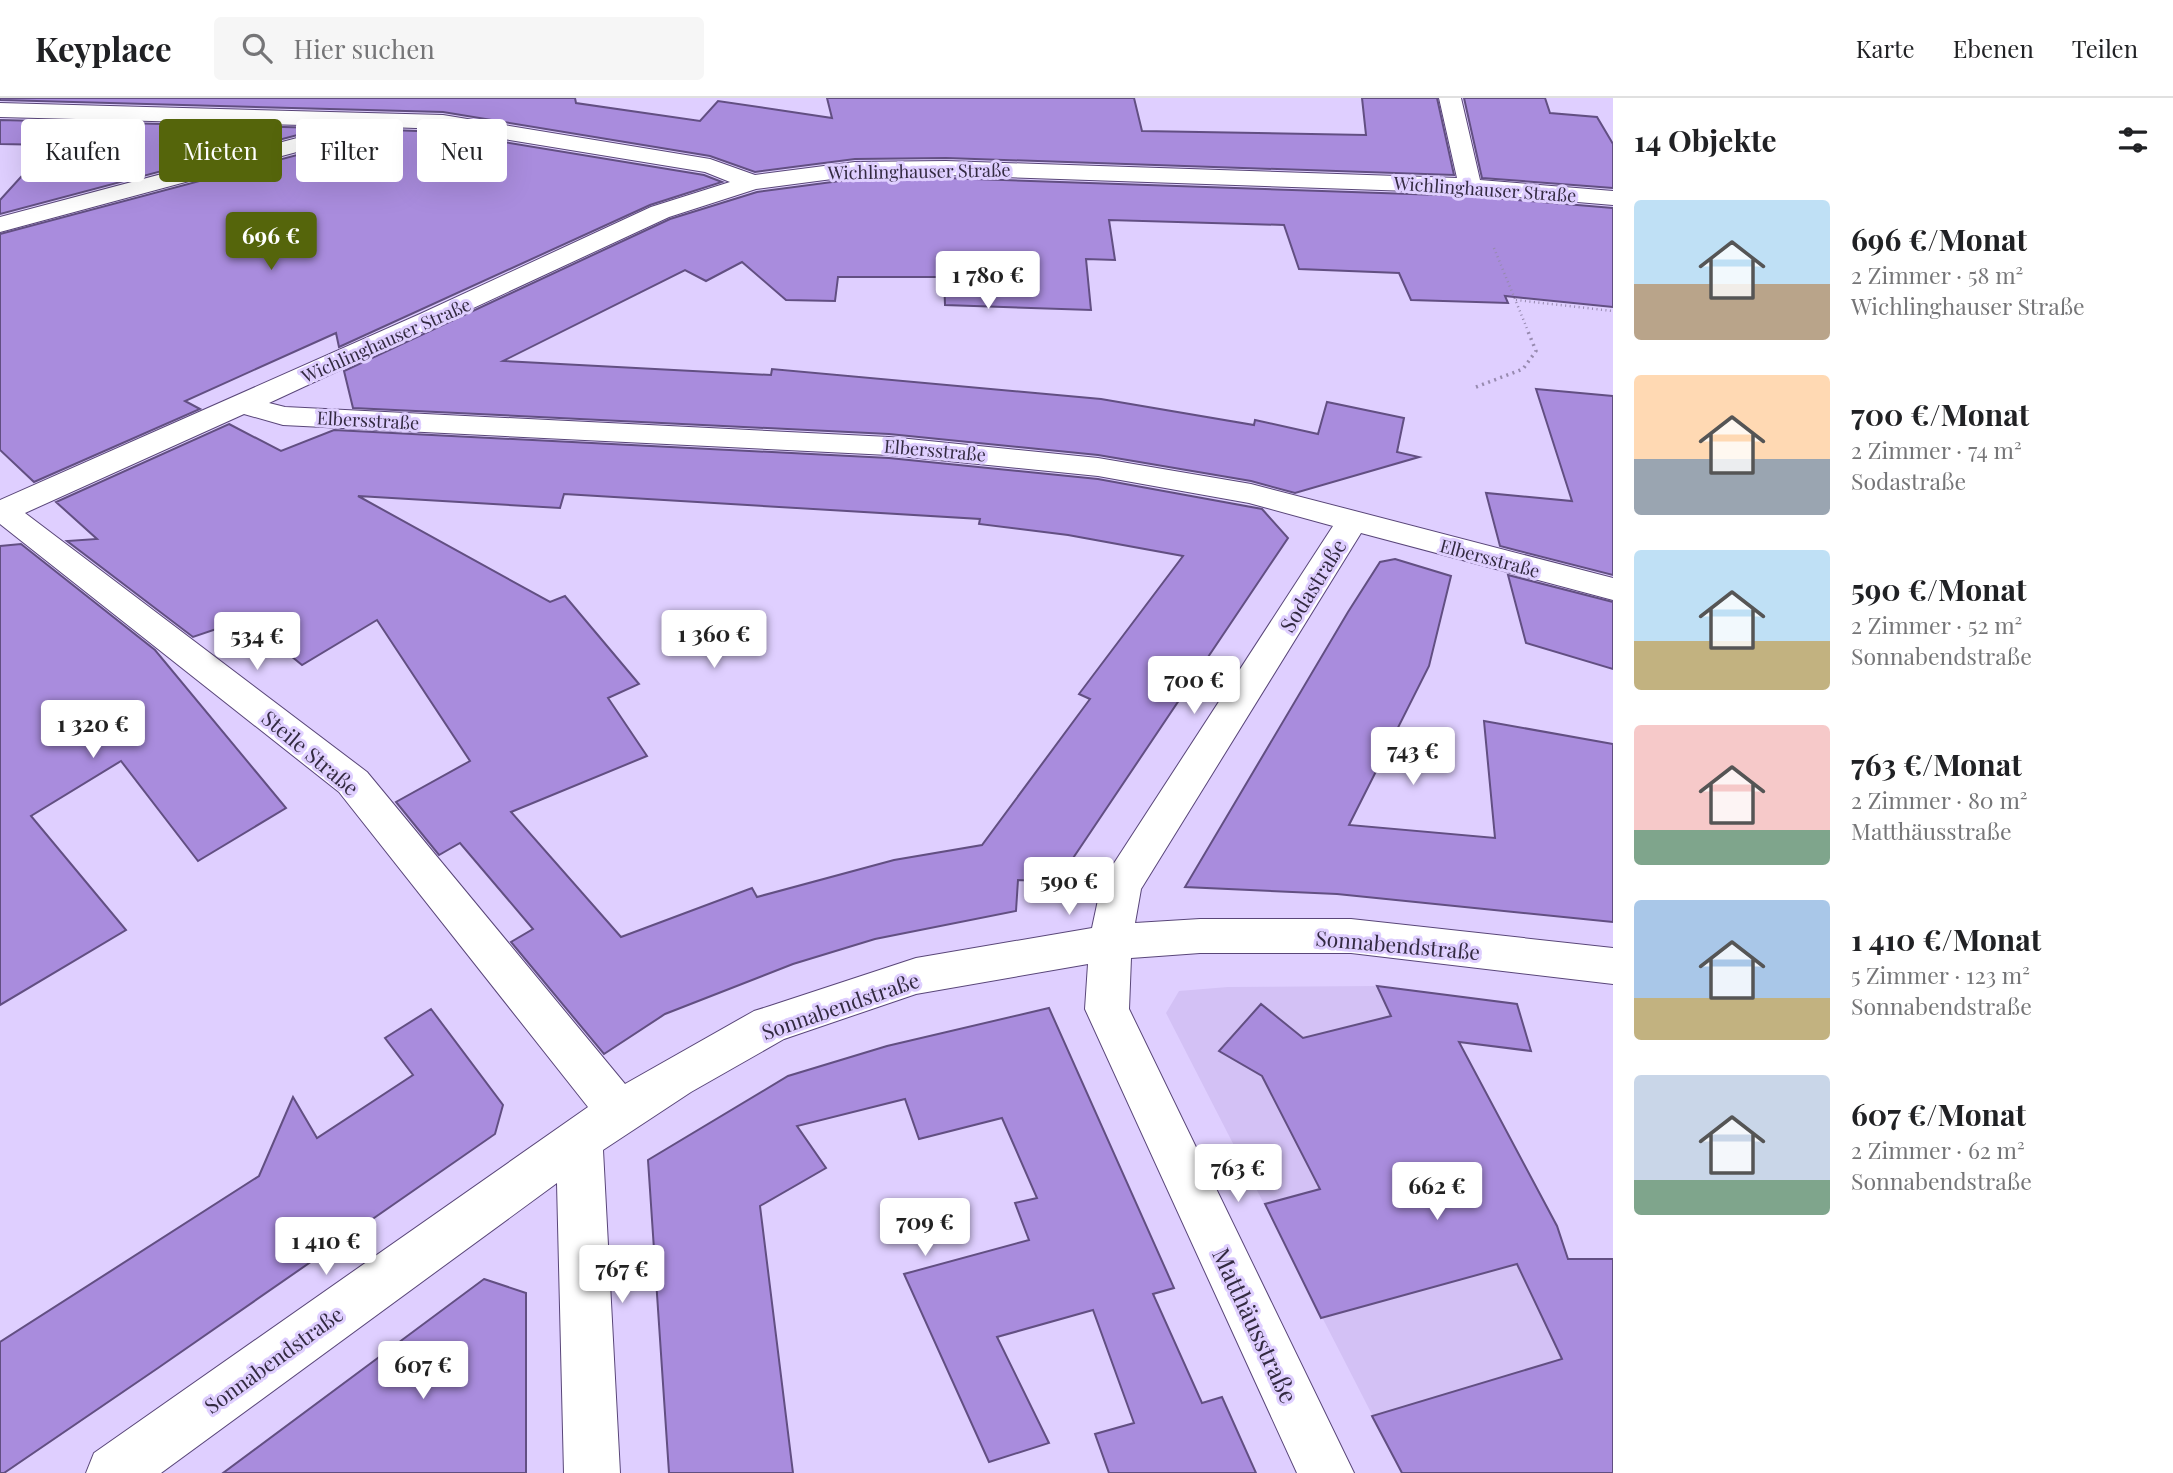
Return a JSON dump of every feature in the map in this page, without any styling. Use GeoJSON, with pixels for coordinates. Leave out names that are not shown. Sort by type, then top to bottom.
{"type":"FeatureCollection","features":[{"type":"Feature","properties":{"kind":"street"},"geometry":{"type":"LineString","coordinates":[[0,225],[394,118],[451,98]]}},
{"type":"Feature","properties":{"kind":"street"},"geometry":{"type":"LineString","coordinates":[[1450,98],[1470,186]]}},
{"type":"Feature","properties":{"kind":"street"},"geometry":{"type":"LineString","coordinates":[[0,110],[443,121],[710,166],[753,182]]}},
{"type":"Feature","properties":{"kind":"street","name":"Wichlinghauser Straße"},"geometry":{"type":"LineString","coordinates":[[1,512],[660,212],[753,182],[819,172],[911,168],[1470,186],[1613,198]]}},
{"type":"Feature","properties":{"kind":"street","name":"Elbersstraße"},"geometry":{"type":"LineString","coordinates":[[243,404],[283,416],[890,446],[978,453],[1111,469],[1251,494],[1473,555],[1613,589]]}},
{"type":"Feature","properties":{"kind":"street","name":"Steile Straße"},"geometry":{"type":"LineString","coordinates":[[1,512],[353,782],[600,1126]]}},
{"type":"Feature","properties":{"kind":"street","name":"Sodastraße"},"geometry":{"type":"LineString","coordinates":[[1110,942],[1121,886],[1353,520]]}},
{"type":"Feature","properties":{"kind":"street","name":"Sonnabendstraße"},"geometry":{"type":"LineString","coordinates":[[114,1473],[600,1126],[675,1077],[770,1025],[916,976],[1110,942],[1200,936],[1351,936],[1613,966]]}},
{"type":"Feature","properties":{"kind":"street","name":"Matthäusstraße"},"geometry":{"type":"LineString","coordinates":[[1110,942],[1107,1009],[1326,1473]]}},
{"type":"Feature","properties":{"kind":"street"},"geometry":{"type":"LineString","coordinates":[[592,1473],[600,1126]]}},
{"type":"Feature","properties":{"kind":"path"},"geometry":{"type":"LineString","coordinates":[[1476,387],[1523,369],[1536,351],[1494,248]]}},
{"type":"Feature","properties":{"kind":"path"},"geometry":{"type":"LineString","coordinates":[[1516,300],[1613,311]]}},
{"type":"Feature","properties":{"kind":"shaded area"},"geometry":{"type":"Polygon","coordinates":[[[1377,986],[1557,1259],[1613,1473],[1402,1473],[1166,1013],[1179,991],[1228,987],[1377,986]]]}},
{"type":"Feature","properties":{"kind":"building"},"geometry":{"type":"Polygon","coordinates":[[[575,98],[576,103],[700,121],[718,101],[832,118],[827,98],[1134,98],[1142,131],[1366,135],[1362,98],[1437,98],[1454,175],[946,158],[855,159],[755,172],[710,156],[507,123],[507,119],[485,119],[443,112],[0,100],[575,98]]]}},
{"type":"Feature","properties":{"kind":"building"},"geometry":{"type":"Polygon","coordinates":[[[1464,98],[1545,98],[1550,113],[1597,117],[1613,144],[1613,188],[1482,178],[1464,98]]]}},
{"type":"Feature","properties":{"kind":"building"},"geometry":{"type":"Polygon","coordinates":[[[0,120],[21,121],[21,144],[0,144],[0,120]]]}},
{"type":"Feature","properties":{"kind":"building"},"geometry":{"type":"Polygon","coordinates":[[[145,124],[159,124],[159,172],[145,176],[145,124]]]}},
{"type":"Feature","properties":{"kind":"building"},"geometry":{"type":"Polygon","coordinates":[[[282,127],[296,127],[296,135],[282,139],[282,127]]]}},
{"type":"Feature","properties":{"kind":"building"},"geometry":{"type":"Polygon","coordinates":[[[403,130],[417,131],[417,182],[507,182],[507,143],[704,175],[722,182],[650,205],[339,347],[336,333],[185,401],[200,409],[34,482],[0,450],[0,234],[196,182],[282,182],[282,159],[296,155],[296,182],[403,182],[403,130]]]}},
{"type":"Feature","properties":{"kind":"building"},"geometry":{"type":"Polygon","coordinates":[[[21,177],[21,182],[121,182],[0,214],[0,200],[21,177]]]}},
{"type":"Feature","properties":{"kind":"building"},"geometry":{"type":"Polygon","coordinates":[[[946,178],[1470,196],[1613,208],[1613,307],[1505,296],[1508,303],[1411,300],[1399,273],[1299,269],[1284,225],[1109,220],[1115,260],[1086,259],[1091,310],[945,305],[944,277],[838,277],[835,301],[786,300],[742,262],[706,281],[685,270],[503,361],[771,375],[772,369],[1101,399],[1254,425],[1255,420],[1318,434],[1327,402],[1404,418],[1397,452],[1419,457],[1295,493],[1251,481],[1098,455],[889,434],[353,408],[344,371],[670,219],[757,192],[855,179],[946,178]]]}},
{"type":"Feature","properties":{"kind":"building"},"geometry":{"type":"Polygon","coordinates":[[[1536,389],[1613,396],[1613,575],[1500,546],[1486,493],[1572,501],[1536,389]]]}},
{"type":"Feature","properties":{"kind":"building"},"geometry":{"type":"Polygon","coordinates":[[[229,424],[281,451],[334,430],[889,458],[1098,479],[1262,509],[1288,538],[1057,882],[1018,880],[1016,911],[875,939],[793,964],[665,1014],[604,1054],[511,942],[533,929],[460,843],[439,855],[396,802],[470,761],[377,620],[302,665],[246,619],[193,637],[67,541],[97,539],[56,502],[229,424]],[[564,494],[560,508],[358,496],[550,602],[565,596],[639,684],[608,698],[647,756],[511,812],[621,937],[752,888],[757,897],[894,860],[982,845],[1090,699],[1079,694],[1183,556],[1068,535],[979,524],[980,519],[564,494]]]}},
{"type":"Feature","properties":{"kind":"building"},"geometry":{"type":"Polygon","coordinates":[[[21,544],[155,650],[286,808],[198,861],[121,761],[31,816],[126,930],[0,1005],[0,546],[21,544]]]}},
{"type":"Feature","properties":{"kind":"building"},"geometry":{"type":"Polygon","coordinates":[[[1395,559],[1451,576],[1429,666],[1349,825],[1495,838],[1484,721],[1613,744],[1613,922],[1337,894],[1185,887],[1380,562],[1395,559]]]}},
{"type":"Feature","properties":{"kind":"building"},"geometry":{"type":"Polygon","coordinates":[[[1508,575],[1613,602],[1613,669],[1526,643],[1508,575]]]}},
{"type":"Feature","properties":{"kind":"building"},"geometry":{"type":"Polygon","coordinates":[[[1377,986],[1517,1004],[1531,1051],[1459,1042],[1557,1226],[1568,1259],[1613,1259],[1613,1473],[1402,1473],[1372,1416],[1562,1359],[1517,1264],[1321,1318],[1265,1204],[1320,1189],[1262,1076],[1219,1051],[1261,1004],[1303,1038],[1391,1016],[1377,986]]]}},
{"type":"Feature","properties":{"kind":"building"},"geometry":{"type":"Polygon","coordinates":[[[1049,1008],[1174,1288],[1153,1294],[1202,1403],[1222,1397],[1256,1473],[1109,1473],[1095,1434],[1134,1423],[1093,1310],[997,1337],[1049,1443],[989,1462],[904,1274],[1029,1240],[1015,1203],[1037,1198],[1002,1118],[919,1139],[905,1099],[797,1126],[826,1168],[760,1206],[793,1473],[669,1473],[648,1160],[788,1076],[887,1046],[1049,1008]]]}},
{"type":"Feature","properties":{"kind":"building"},"geometry":{"type":"Polygon","coordinates":[[[431,1009],[503,1105],[495,1134],[158,1368],[4,1473],[0,1473],[0,1342],[259,1176],[293,1097],[317,1138],[413,1075],[385,1038],[431,1009]]]}},
{"type":"Feature","properties":{"kind":"building"},"geometry":{"type":"Polygon","coordinates":[[[484,1279],[526,1293],[526,1473],[223,1473],[484,1279]]]}}]}
